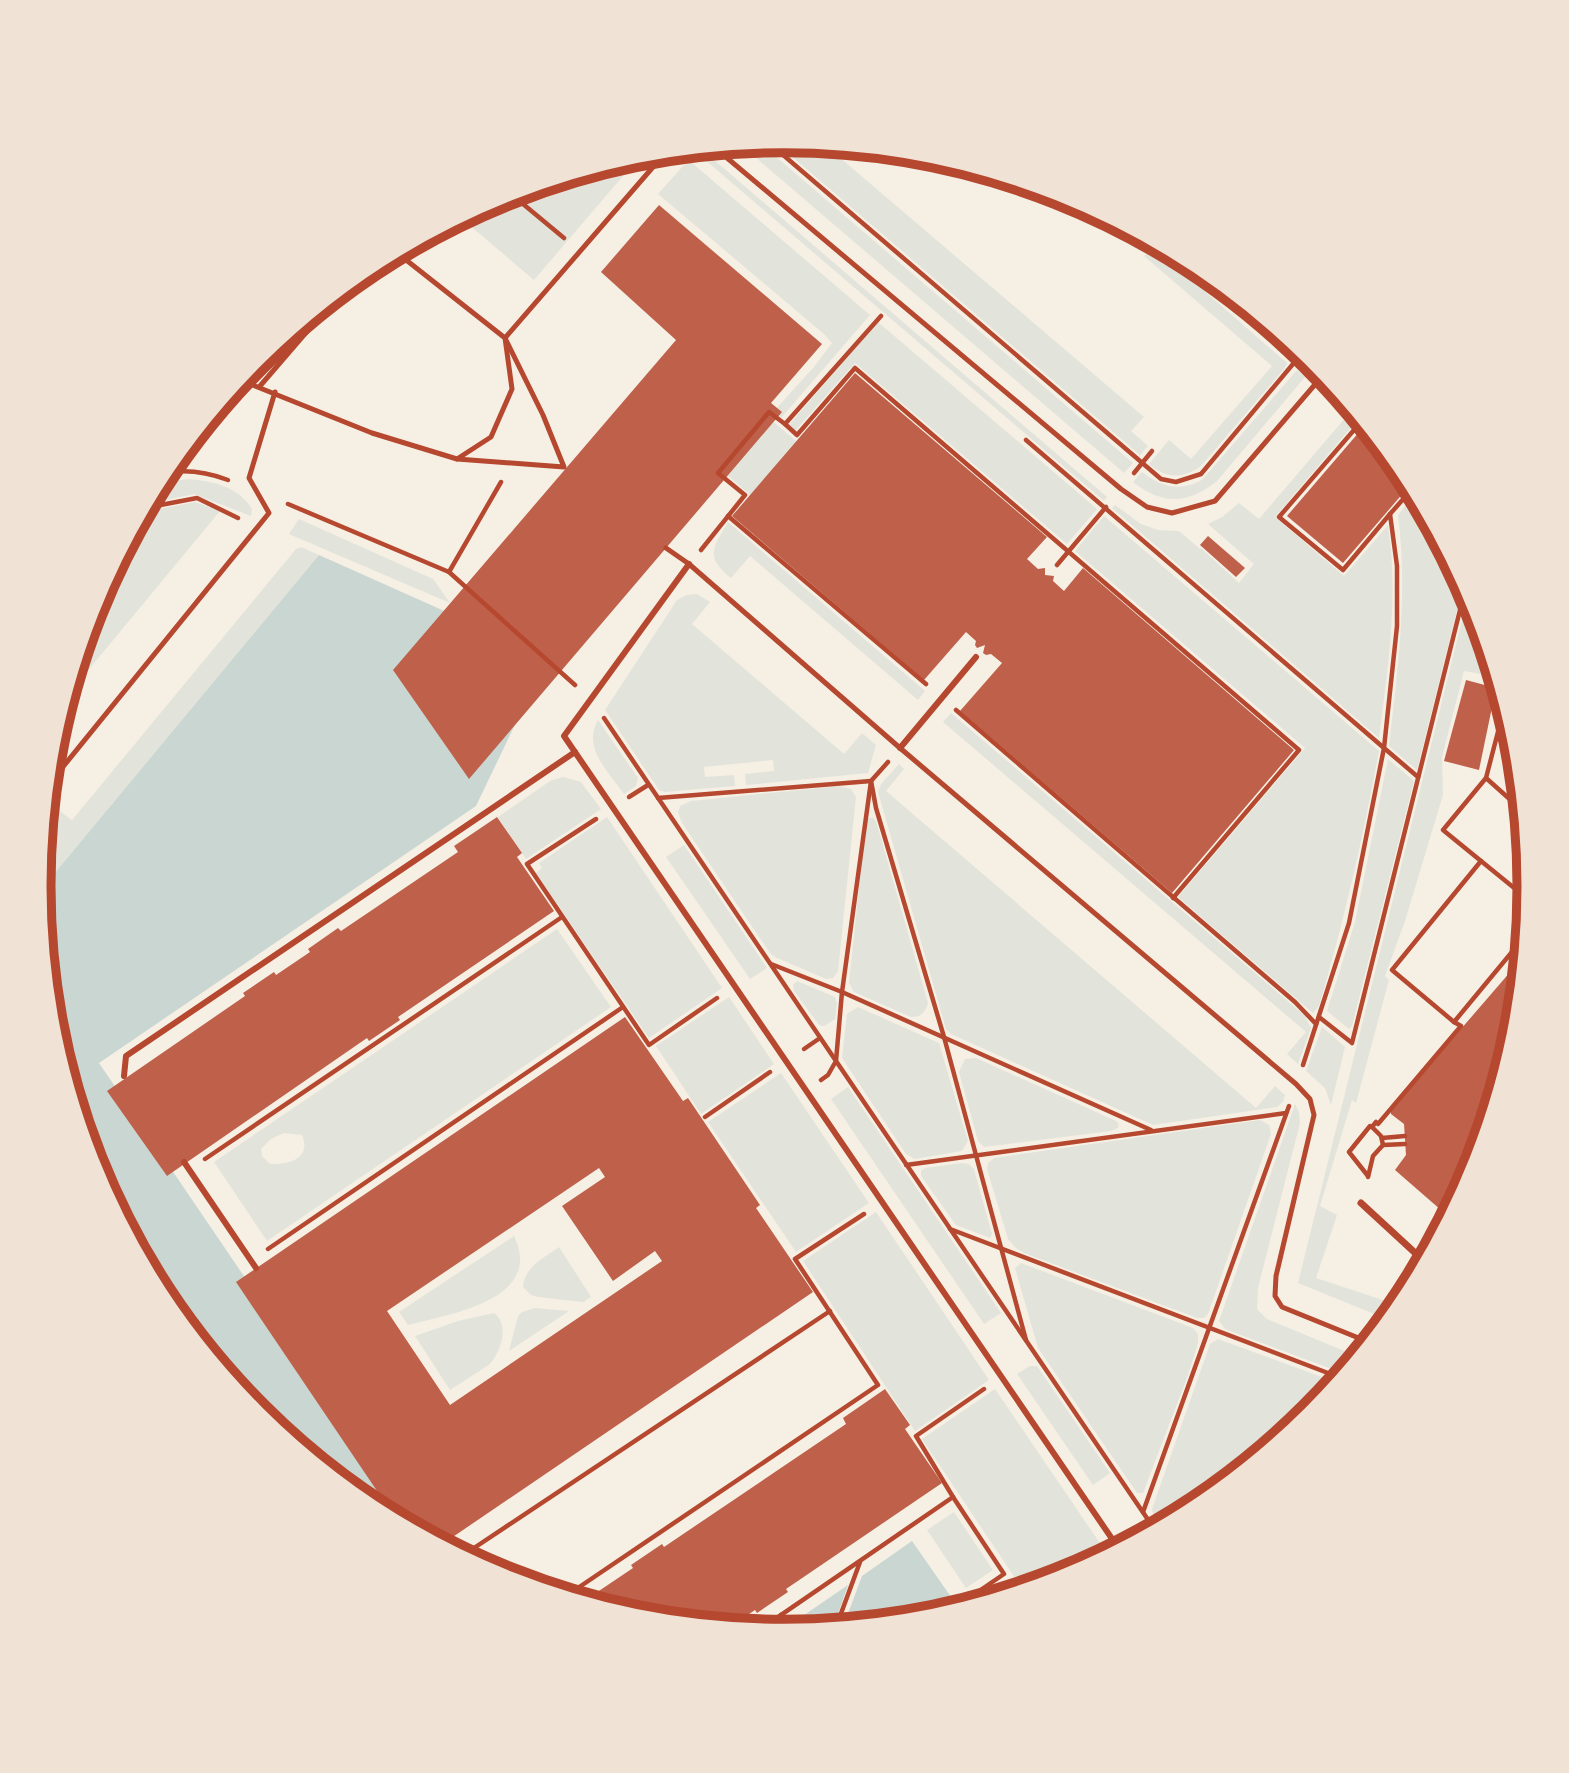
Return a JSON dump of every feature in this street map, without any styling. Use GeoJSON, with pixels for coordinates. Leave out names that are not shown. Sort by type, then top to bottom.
{"type":"FeatureCollection","features":[{"type":"Feature","properties":{"kind":"street"},"geometry":{"type":"LineString","coordinates":[[689,564],[564,736],[1114,1542]]}},
{"type":"Feature","properties":{"kind":"street"},"geometry":{"type":"LineString","coordinates":[[900,748],[976,657]]}},
{"type":"Feature","properties":{"kind":"street"},"geometry":{"type":"LineString","coordinates":[[124,1076],[126,1056],[575,752]]}},
{"type":"Feature","properties":{"kind":"street"},"geometry":{"type":"LineString","coordinates":[[184,1162],[256,1269]]}},
{"type":"Feature","properties":{"kind":"street"},"geometry":{"type":"LineString","coordinates":[[1360,1203],[1418,1256]]}},
{"type":"Feature","properties":{"kind":"lane"},"geometry":{"type":"LineString","coordinates":[[725,155],[1121,489],[1147,507],[1172,513],[1215,501],[1317,383]]}},
{"type":"Feature","properties":{"kind":"lane"},"geometry":{"type":"LineString","coordinates":[[457,459],[491,437],[512,388],[505,338],[655,165]]}},
{"type":"Feature","properties":{"kind":"lane"},"geometry":{"type":"LineString","coordinates":[[251,383],[372,433],[457,459],[564,467],[543,415],[505,338],[404,259]]}},
{"type":"Feature","properties":{"kind":"lane"},"geometry":{"type":"LineString","coordinates":[[260,386],[311,326]]}},
{"type":"Feature","properties":{"kind":"lane"},"geometry":{"type":"LineString","coordinates":[[61,770],[269,513],[249,478],[275,392]]}},
{"type":"Feature","properties":{"kind":"lane"},"geometry":{"type":"LineString","coordinates":[[666,548],[689,564],[900,748],[1296,1084],[1310,1099],[1314,1115],[1276,1276],[1275,1296],[1282,1307],[1362,1339]]}},
{"type":"Feature","properties":{"kind":"path"},"geometry":{"type":"LineString","coordinates":[[781,153],[1154,474],[1170,482],[1185,481],[1201,474],[1294,362]]}},
{"type":"Feature","properties":{"kind":"path"},"geometry":{"type":"LineString","coordinates":[[521,203],[580,252]]}},
{"type":"Feature","properties":{"kind":"path"},"geometry":{"type":"LineString","coordinates":[[1217,294],[1304,369]]}},
{"type":"Feature","properties":{"kind":"path"},"geometry":{"type":"LineString","coordinates":[[785,424],[880,315],[890,324]]}},
{"type":"Feature","properties":{"kind":"path"},"geometry":{"type":"LineString","coordinates":[[689,564],[745,495],[718,473],[769,412],[797,435],[855,368],[1299,750],[1173,898]]}},
{"type":"Feature","properties":{"kind":"path"},"geometry":{"type":"LineString","coordinates":[[1356,427],[1279,516],[1343,570],[1406,496]]}},
{"type":"Feature","properties":{"kind":"path"},"geometry":{"type":"LineString","coordinates":[[1023,438],[1418,777]]}},
{"type":"Feature","properties":{"kind":"path"},"geometry":{"type":"LineString","coordinates":[[1057,565],[1152,451]]}},
{"type":"Feature","properties":{"kind":"path"},"geometry":{"type":"LineString","coordinates":[[449,572],[511,463]]}},
{"type":"Feature","properties":{"kind":"path"},"geometry":{"type":"LineString","coordinates":[[180,471],[211,473],[449,572],[592,700],[948,1229],[1150,1523]]}},
{"type":"Feature","properties":{"kind":"path"},"geometry":{"type":"LineString","coordinates":[[158,506],[197,498],[257,527]]}},
{"type":"Feature","properties":{"kind":"path"},"geometry":{"type":"LineString","coordinates":[[1143,1512],[1286,1113],[1349,923],[1384,748],[1397,626],[1397,566],[1390,514]]}},
{"type":"Feature","properties":{"kind":"path"},"geometry":{"type":"LineString","coordinates":[[728,516],[1295,1002],[1317,1024]]}},
{"type":"Feature","properties":{"kind":"path"},"geometry":{"type":"LineString","coordinates":[[1319,1017],[1352,1043],[1461,604]]}},
{"type":"Feature","properties":{"kind":"path"},"geometry":{"type":"LineString","coordinates":[[1500,725],[1486,778],[1444,830],[1518,891]]}},
{"type":"Feature","properties":{"kind":"path"},"geometry":{"type":"LineString","coordinates":[[806,1090],[828,1075],[836,1061],[842,992],[871,781],[900,748]]}},
{"type":"Feature","properties":{"kind":"path"},"geometry":{"type":"LineString","coordinates":[[1486,778],[1513,802]]}},
{"type":"Feature","properties":{"kind":"path"},"geometry":{"type":"LineString","coordinates":[[658,799],[871,781]]}},
{"type":"Feature","properties":{"kind":"path"},"geometry":{"type":"LineString","coordinates":[[871,781],[876,808],[944,1037],[1027,1344]]}},
{"type":"Feature","properties":{"kind":"path"},"geometry":{"type":"LineString","coordinates":[[649,785],[527,864],[649,1045],[735,986]]}},
{"type":"Feature","properties":{"kind":"path"},"geometry":{"type":"LineString","coordinates":[[1368,1177],[1349,1152],[1370,1126],[1376,1122],[1378,1124],[1461,1026],[1392,970],[1481,861]]}},
{"type":"Feature","properties":{"kind":"path"},"geometry":{"type":"LineString","coordinates":[[189,1170],[562,917]]}},
{"type":"Feature","properties":{"kind":"path"},"geometry":{"type":"LineString","coordinates":[[1454,1022],[1516,948]]}},
{"type":"Feature","properties":{"kind":"path"},"geometry":{"type":"LineString","coordinates":[[771,964],[842,992],[1151,1130]]}},
{"type":"Feature","properties":{"kind":"path"},"geometry":{"type":"LineString","coordinates":[[250,1261],[623,1007]]}},
{"type":"Feature","properties":{"kind":"path"},"geometry":{"type":"LineString","coordinates":[[705,1118],[820,1038]]}},
{"type":"Feature","properties":{"kind":"path"},"geometry":{"type":"LineString","coordinates":[[906,1165],[1286,1113]]}},
{"type":"Feature","properties":{"kind":"path"},"geometry":{"type":"LineString","coordinates":[[1371,1127],[1382,1138],[1383,1145]]}},
{"type":"Feature","properties":{"kind":"path"},"geometry":{"type":"LineString","coordinates":[[1382,1138],[1405,1136]]}},
{"type":"Feature","properties":{"kind":"path"},"geometry":{"type":"LineString","coordinates":[[1360,1203],[1373,1156],[1383,1145],[1405,1143]]}},
{"type":"Feature","properties":{"kind":"path"},"geometry":{"type":"LineString","coordinates":[[576,1589],[878,1384],[795,1259],[883,1202]]}},
{"type":"Feature","properties":{"kind":"path"},"geometry":{"type":"LineString","coordinates":[[948,1229],[1332,1374]]}},
{"type":"Feature","properties":{"kind":"path"},"geometry":{"type":"LineString","coordinates":[[471,1550],[830,1311]]}},
{"type":"Feature","properties":{"kind":"path"},"geometry":{"type":"LineString","coordinates":[[973,1595],[1004,1574],[916,1436],[1002,1376]]}},
{"type":"Feature","properties":{"kind":"path"},"geometry":{"type":"LineString","coordinates":[[774,1620],[954,1497]]}},
{"type":"Feature","properties":{"kind":"path"},"geometry":{"type":"LineString","coordinates":[[839,1618],[860,1561]]}},
{"type":"Feature","properties":{"kind":"path"},"geometry":{"type":"LineString","coordinates":[[781,1615],[787,1620]]}},
{"type":"Feature","properties":{"kind":"shaded area"},"geometry":{"type":"Polygon","coordinates":[[[772,153],[1133,463],[1124,473],[751,154],[772,153]]]}},
{"type":"Feature","properties":{"kind":"shaded area"},"geometry":{"type":"Polygon","coordinates":[[[788,153],[836,154],[1144,417],[1131,431],[1148,446],[1140,455],[788,153]]]}},
{"type":"Feature","properties":{"kind":"shaded area"},"geometry":{"type":"Polygon","coordinates":[[[704,159],[714,160],[720,165],[1107,497],[1104,501],[704,159]]]}},
{"type":"Feature","properties":{"kind":"shaded area"},"geometry":{"type":"Polygon","coordinates":[[[691,162],[870,315],[781,418],[773,412],[832,343],[658,194],[683,166],[691,162]]]}},
{"type":"Feature","properties":{"kind":"shaded area"},"geometry":{"type":"Polygon","coordinates":[[[628,170],[534,280],[468,224],[549,192],[628,170]]]}},
{"type":"Feature","properties":{"kind":"shaded area"},"geometry":{"type":"Polygon","coordinates":[[[1119,233],[1137,243],[1135,247],[1119,233]]]}},
{"type":"Feature","properties":{"kind":"shaded area"},"geometry":{"type":"Polygon","coordinates":[[[1150,250],[1176,266],[1287,363],[1201,466],[1175,476],[1149,464],[1169,440],[1191,459],[1272,366],[1144,256],[1150,250]]]}},
{"type":"Feature","properties":{"kind":"shaded area"},"geometry":{"type":"Polygon","coordinates":[[[878,322],[1097,509],[1067,544],[855,363],[795,431],[789,425],[878,322]]]}},
{"type":"Feature","properties":{"kind":"shaded area"},"geometry":{"type":"Polygon","coordinates":[[[1297,370],[1305,377],[1218,480],[1207,488],[1186,498],[1176,499],[1154,495],[1133,482],[1142,472],[1156,481],[1178,487],[1202,480],[1297,370]]]}},
{"type":"Feature","properties":{"kind":"shaded area"},"geometry":{"type":"Polygon","coordinates":[[[1346,417],[1352,423],[1275,517],[1344,576],[1388,525],[1392,605],[1389,658],[1379,738],[1112,508],[1115,505],[1141,524],[1158,530],[1179,531],[1239,583],[1254,564],[1208,524],[1239,503],[1259,519],[1346,417]]]}},
{"type":"Feature","properties":{"kind":"shaded area"},"geometry":{"type":"Polygon","coordinates":[[[769,418],[796,441],[750,495],[723,471],[769,418]]]}},
{"type":"Feature","properties":{"kind":"shaded area"},"geometry":{"type":"Polygon","coordinates":[[[189,479],[225,486],[247,501],[252,509],[251,516],[194,494],[161,501],[173,481],[189,479]]]}},
{"type":"Feature","properties":{"kind":"shaded area"},"geometry":{"type":"Polygon","coordinates":[[[195,502],[220,511],[82,678],[126,562],[155,510],[195,502]]]}},
{"type":"Feature","properties":{"kind":"shaded area"},"geometry":{"type":"Polygon","coordinates":[[[1409,502],[1443,562],[1459,600],[1417,770],[1389,746],[1402,601],[1398,515],[1409,502]]]}},
{"type":"Feature","properties":{"kind":"shaded area"},"geometry":{"type":"Polygon","coordinates":[[[1104,516],[1379,751],[1345,911],[1319,1006],[1313,1013],[1178,897],[1305,748],[1075,551],[1104,516]]]}},
{"type":"Feature","properties":{"kind":"shaded area"},"geometry":{"type":"Polygon","coordinates":[[[299,519],[433,579],[450,603],[289,534],[299,519]]]}},
{"type":"Feature","properties":{"kind":"shaded area"},"geometry":{"type":"Polygon","coordinates":[[[728,522],[925,691],[918,700],[750,556],[731,578],[714,557],[715,545],[728,522]]]}},
{"type":"Feature","properties":{"kind":"shaded area"},"geometry":{"type":"Polygon","coordinates":[[[301,547],[319,555],[51,877],[55,808],[72,820],[296,549],[301,547]]]}},
{"type":"Feature","properties":{"kind":"shaded area"},"geometry":{"type":"Polygon","coordinates":[[[319,555],[460,618],[522,710],[476,806],[99,1063],[406,1515],[338,1469],[266,1405],[202,1333],[149,1253],[126,1211],[107,1167],[76,1076],[57,982],[52,934],[51,877],[319,555]]]}},
{"type":"Feature","properties":{"kind":"shaded area"},"geometry":{"type":"Polygon","coordinates":[[[697,594],[710,602],[692,624],[844,754],[862,733],[876,745],[868,773],[746,785],[745,774],[774,771],[773,760],[704,767],[705,777],[734,775],[735,786],[665,792],[659,790],[605,710],[677,600],[697,594]]]}},
{"type":"Feature","properties":{"kind":"shaded area"},"geometry":{"type":"Polygon","coordinates":[[[1464,612],[1486,675],[1464,671],[1442,757],[1443,795],[1405,921],[1385,976],[1389,980],[1356,1103],[1352,1100],[1320,1206],[1337,1215],[1316,1278],[1389,1302],[1379,1316],[1298,1283],[1464,612]]]}},
{"type":"Feature","properties":{"kind":"shaded area"},"geometry":{"type":"Polygon","coordinates":[[[951,713],[1304,1015],[1311,1028],[1298,1064],[1287,1054],[1306,1032],[943,722],[951,713]]]}},
{"type":"Feature","properties":{"kind":"shaded area"},"geometry":{"type":"Polygon","coordinates":[[[598,720],[638,778],[636,786],[624,794],[595,750],[594,730],[598,720]]]}},
{"type":"Feature","properties":{"kind":"shaded area"},"geometry":{"type":"Polygon","coordinates":[[[1388,759],[1414,781],[1352,1026],[1349,1029],[1327,1011],[1355,922],[1388,759]]]}},
{"type":"Feature","properties":{"kind":"shaded area"},"geometry":{"type":"Polygon","coordinates":[[[899,764],[904,769],[886,791],[1256,1108],[1275,1086],[1285,1095],[1283,1102],[1277,1107],[1153,1125],[951,1034],[946,1029],[878,792],[881,784],[899,764]]]}},
{"type":"Feature","properties":{"kind":"shaded area"},"geometry":{"type":"Polygon","coordinates":[[[563,777],[581,782],[601,809],[526,859],[498,817],[550,781],[563,777]]]}},
{"type":"Feature","properties":{"kind":"shaded area"},"geometry":{"type":"Polygon","coordinates":[[[839,786],[851,789],[856,797],[838,971],[833,978],[826,979],[770,953],[682,823],[678,812],[680,806],[691,801],[839,786]]]}},
{"type":"Feature","properties":{"kind":"shaded area"},"geometry":{"type":"Polygon","coordinates":[[[607,817],[722,988],[649,1038],[536,873],[542,868],[539,863],[607,817]]]}},
{"type":"Feature","properties":{"kind":"shaded area"},"geometry":{"type":"Polygon","coordinates":[[[868,818],[876,821],[928,1003],[924,1012],[917,1016],[911,1017],[854,992],[849,983],[868,818]]]}},
{"type":"Feature","properties":{"kind":"shaded area"},"geometry":{"type":"Polygon","coordinates":[[[684,845],[767,968],[750,979],[666,857],[684,845]]]}},
{"type":"Feature","properties":{"kind":"shaded area"},"geometry":{"type":"Polygon","coordinates":[[[557,929],[611,1007],[267,1241],[214,1162],[557,929]],[[284,1133],[271,1139],[261,1149],[262,1156],[270,1164],[291,1162],[304,1150],[302,1135],[284,1133]]]}},
{"type":"Feature","properties":{"kind":"shaded area"},"geometry":{"type":"Polygon","coordinates":[[[797,981],[835,997],[835,1019],[824,1026],[819,1025],[794,991],[793,985],[797,981]]]}},
{"type":"Feature","properties":{"kind":"shaded area"},"geometry":{"type":"Polygon","coordinates":[[[729,997],[774,1064],[701,1114],[656,1046],[729,997]]]}},
{"type":"Feature","properties":{"kind":"shaded area"},"geometry":{"type":"Polygon","coordinates":[[[858,1007],[939,1043],[968,1141],[962,1151],[915,1159],[906,1154],[842,1058],[847,1014],[858,1007]]]}},
{"type":"Feature","properties":{"kind":"shaded area"},"geometry":{"type":"Polygon","coordinates":[[[1322,1027],[1345,1047],[1331,1105],[1325,1088],[1306,1071],[1322,1027]]]}},
{"type":"Feature","properties":{"kind":"shaded area"},"geometry":{"type":"Polygon","coordinates":[[[976,1058],[1116,1121],[1118,1128],[984,1147],[978,1141],[959,1072],[965,1059],[976,1058]]]}},
{"type":"Feature","properties":{"kind":"shaded area"},"geometry":{"type":"Polygon","coordinates":[[[781,1073],[869,1203],[796,1252],[708,1122],[781,1073]]]}},
{"type":"Feature","properties":{"kind":"shaded area"},"geometry":{"type":"Polygon","coordinates":[[[848,1087],[1001,1313],[984,1324],[831,1099],[848,1087]]]}},
{"type":"Feature","properties":{"kind":"shaded area"},"geometry":{"type":"Polygon","coordinates":[[[1295,1104],[1300,1123],[1258,1288],[1257,1309],[1267,1319],[1350,1353],[1336,1370],[1225,1329],[1219,1321],[1295,1104]]]}},
{"type":"Feature","properties":{"kind":"shaded area"},"geometry":{"type":"Polygon","coordinates":[[[1260,1120],[1269,1125],[1271,1134],[1208,1314],[1204,1318],[1197,1318],[1024,1253],[1008,1239],[987,1169],[988,1163],[994,1158],[1260,1120]]]}},
{"type":"Feature","properties":{"kind":"shaded area"},"geometry":{"type":"Polygon","coordinates":[[[969,1164],[974,1169],[992,1234],[990,1238],[956,1225],[921,1176],[921,1171],[925,1168],[969,1164]]]}},
{"type":"Feature","properties":{"kind":"shaded area"},"geometry":{"type":"Polygon","coordinates":[[[876,1212],[989,1380],[915,1431],[803,1261],[876,1212]]]}},
{"type":"Feature","properties":{"kind":"shaded area"},"geometry":{"type":"Polygon","coordinates":[[[514,1236],[520,1258],[516,1275],[505,1289],[468,1309],[408,1325],[399,1312],[514,1236]]]}},
{"type":"Feature","properties":{"kind":"shaded area"},"geometry":{"type":"Polygon","coordinates":[[[559,1247],[591,1297],[583,1302],[538,1297],[531,1295],[523,1287],[531,1268],[559,1247]]]}},
{"type":"Feature","properties":{"kind":"shaded area"},"geometry":{"type":"Polygon","coordinates":[[[1021,1263],[1193,1328],[1198,1334],[1198,1343],[1187,1378],[1143,1493],[1137,1493],[1038,1348],[1015,1268],[1021,1263]]]}},
{"type":"Feature","properties":{"kind":"shaded area"},"geometry":{"type":"Polygon","coordinates":[[[535,1308],[569,1311],[509,1351],[518,1316],[535,1308]]]}},
{"type":"Feature","properties":{"kind":"shaded area"},"geometry":{"type":"Polygon","coordinates":[[[494,1313],[502,1324],[503,1331],[494,1358],[490,1364],[450,1390],[415,1336],[458,1321],[494,1313]]]}},
{"type":"Feature","properties":{"kind":"shaded area"},"geometry":{"type":"Polygon","coordinates":[[[1218,1339],[1327,1379],[1268,1438],[1231,1469],[1155,1520],[1152,1509],[1210,1344],[1218,1339]]]}},
{"type":"Feature","properties":{"kind":"shaded area"},"geometry":{"type":"Polygon","coordinates":[[[1030,1366],[1037,1366],[1110,1473],[1093,1485],[1017,1374],[1030,1366]]]}},
{"type":"Feature","properties":{"kind":"shaded area"},"geometry":{"type":"Polygon","coordinates":[[[995,1389],[1103,1548],[1017,1582],[922,1439],[995,1389]]]}},
{"type":"Feature","properties":{"kind":"shaded area"},"geometry":{"type":"Polygon","coordinates":[[[954,1512],[993,1570],[966,1588],[927,1530],[954,1512]]]}},
{"type":"Feature","properties":{"kind":"shaded area"},"geometry":{"type":"Polygon","coordinates":[[[912,1541],[951,1597],[928,1606],[847,1617],[862,1576],[912,1541]]]}},
{"type":"Feature","properties":{"kind":"shaded area"},"geometry":{"type":"Polygon","coordinates":[[[848,1585],[836,1619],[797,1620],[848,1585]]]}},
{"type":"Feature","properties":{"kind":"building"},"geometry":{"type":"Polygon","coordinates":[[[659,205],[822,344],[771,403],[782,412],[469,779],[393,670],[676,340],[601,272],[659,205]]]}},
{"type":"Feature","properties":{"kind":"building"},"geometry":{"type":"Polygon","coordinates":[[[855,373],[1047,537],[1027,559],[1038,569],[1045,568],[1045,575],[1054,576],[1053,581],[1064,591],[1083,568],[1294,750],[1172,893],[960,711],[1002,663],[991,654],[983,653],[985,645],[977,648],[976,641],[966,632],[924,680],[732,516],[855,373]]]}},
{"type":"Feature","properties":{"kind":"building"},"geometry":{"type":"Polygon","coordinates":[[[1360,431],[1403,493],[1343,563],[1287,516],[1360,431]]]}},
{"type":"Feature","properties":{"kind":"building"},"geometry":{"type":"Polygon","coordinates":[[[1208,536],[1245,568],[1236,577],[1200,545],[1208,536]]]}},
{"type":"Feature","properties":{"kind":"building"},"geometry":{"type":"Polygon","coordinates":[[[1466,680],[1490,686],[1494,700],[1479,770],[1444,761],[1466,680]]]}},
{"type":"Feature","properties":{"kind":"building"},"geometry":{"type":"Polygon","coordinates":[[[497,817],[522,853],[517,857],[554,911],[398,1017],[400,1020],[369,1041],[367,1038],[167,1176],[107,1091],[245,996],[243,993],[310,952],[308,949],[338,928],[341,931],[458,852],[454,846],[497,817]]]}},
{"type":"Feature","properties":{"kind":"building"},"geometry":{"type":"Polygon","coordinates":[[[1513,968],[1504,1030],[1493,1076],[1479,1122],[1443,1212],[1395,1170],[1406,1155],[1404,1124],[1391,1114],[1391,1110],[1513,968]]]}},
{"type":"Feature","properties":{"kind":"building"},"geometry":{"type":"Polygon","coordinates":[[[625,1017],[683,1101],[688,1098],[760,1205],[756,1208],[813,1292],[449,1539],[384,1501],[236,1282],[625,1017]],[[599,1168],[387,1311],[450,1405],[662,1261],[655,1251],[613,1281],[562,1206],[605,1177],[599,1168]]]}},
{"type":"Feature","properties":{"kind":"building"},"geometry":{"type":"Polygon","coordinates":[[[885,1389],[910,1425],[905,1429],[942,1483],[786,1589],[788,1592],[744,1619],[689,1614],[594,1595],[662,1544],[664,1547],[846,1424],[843,1418],[885,1389]]]}}]}
